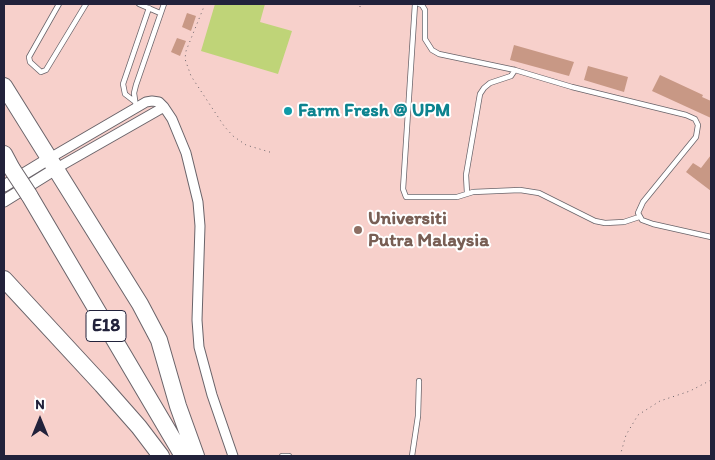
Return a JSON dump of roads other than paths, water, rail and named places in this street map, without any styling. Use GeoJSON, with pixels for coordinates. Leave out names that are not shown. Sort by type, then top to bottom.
{"type":"FeatureCollection","features":[{"type":"Feature","properties":{"kind":"highway"},"geometry":{"type":"LineString","coordinates":[[4,86],[54,163],[140,304],[159,340],[178,406],[196,456]]}},
{"type":"Feature","properties":{"kind":"highway","name":"E18"},"geometry":{"type":"LineString","coordinates":[[4,154],[6,176],[17,198],[172,456]]}},
{"type":"Feature","properties":{"kind":"highway","name":"E18"},"geometry":{"type":"LineString","coordinates":[[17,198],[183,456]]}},
{"type":"Feature","properties":{"kind":"highway"},"geometry":{"type":"LineString","coordinates":[[4,278],[139,427],[161,456]]}},
{"type":"Feature","properties":{"kind":"street"},"geometry":{"type":"LineString","coordinates":[[17,198],[54,163],[135,104],[152,101],[159,102],[164,107],[172,119],[186,153],[198,202],[200,226],[197,312],[199,347],[212,396],[233,456]]}},
{"type":"Feature","properties":{"kind":"street"},"geometry":{"type":"LineString","coordinates":[[6,176],[54,163],[164,107]]}},
{"type":"Feature","properties":{"kind":"lane"},"geometry":{"type":"LineString","coordinates":[[59,4],[29,57],[30,62],[41,72],[46,70],[86,4]]}},
{"type":"Feature","properties":{"kind":"lane"},"geometry":{"type":"LineString","coordinates":[[139,4],[160,13]]}},
{"type":"Feature","properties":{"kind":"lane"},"geometry":{"type":"LineString","coordinates":[[135,104],[136,84],[164,4]]}},
{"type":"Feature","properties":{"kind":"lane"},"geometry":{"type":"LineString","coordinates":[[417,4],[422,5],[425,10],[425,39],[432,50],[439,54],[515,70],[695,119],[698,125],[696,137],[639,208],[639,217],[624,222],[605,224],[595,221],[538,192],[520,190],[484,191],[467,193],[457,197],[406,197],[404,193],[406,119],[417,4]]}},
{"type":"Feature","properties":{"kind":"lane"},"geometry":{"type":"LineString","coordinates":[[135,104],[125,94],[123,84],[148,8]]}},
{"type":"Feature","properties":{"kind":"lane"},"geometry":{"type":"LineString","coordinates":[[467,193],[466,175],[480,94],[490,83],[511,76],[515,70]]}},
{"type":"Feature","properties":{"kind":"lane"},"geometry":{"type":"LineString","coordinates":[[639,217],[653,224],[711,237]]}},
{"type":"Feature","properties":{"kind":"lane"},"geometry":{"type":"LineString","coordinates":[[412,456],[418,416],[419,381]]}},
{"type":"Feature","properties":{"kind":"lane"},"geometry":{"type":"LineString","coordinates":[[282,456],[289,456]]}},
{"type":"Feature","properties":{"kind":"place","name":"Farm Fresh @ UPM"},"geometry":{"type":"Point","coordinates":[288,111]}},
{"type":"Feature","properties":{"kind":"place","name":"Universiti Putra Malaysia"},"geometry":{"type":"Point","coordinates":[358,230]}}]}
